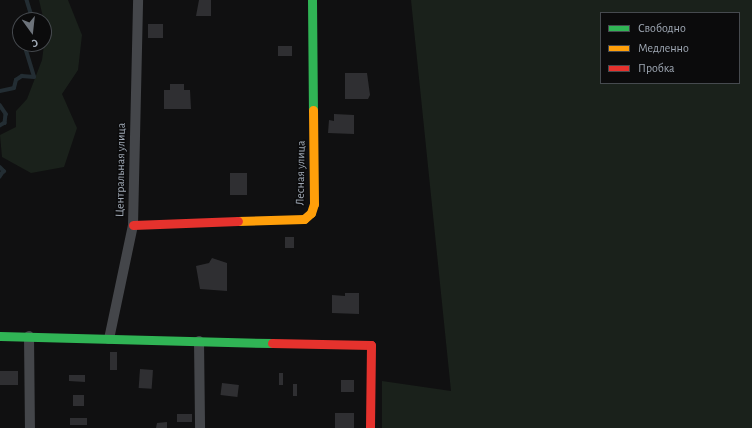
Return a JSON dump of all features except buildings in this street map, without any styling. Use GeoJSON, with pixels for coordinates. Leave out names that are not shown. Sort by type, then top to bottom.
{"type":"FeatureCollection","features":[{"type":"Feature","properties":{"kind":"street","name":"Центральная улица"},"geometry":{"type":"LineString","coordinates":[[109,339],[133,225],[138,0]]}},
{"type":"Feature","properties":{"kind":"street","name":"Лесная улица"},"geometry":{"type":"LineString","coordinates":[[133,225],[304,218],[311,213],[314,204],[312,0]]}},
{"type":"Feature","properties":{"kind":"street"},"geometry":{"type":"LineString","coordinates":[[0,336],[371,345],[370,428]]}},
{"type":"Feature","properties":{"kind":"street"},"geometry":{"type":"LineString","coordinates":[[29,336],[30,428]]}},
{"type":"Feature","properties":{"kind":"street"},"geometry":{"type":"LineString","coordinates":[[199,341],[200,428]]}},
{"type":"Feature","properties":{"kind":"shaded area"},"geometry":{"type":"Polygon","coordinates":[[[39,0],[68,0],[82,35],[78,70],[62,94],[77,128],[64,167],[31,173],[2,157],[0,135],[16,127],[16,111],[27,99],[42,60],[43,52],[52,52],[52,12],[42,12],[39,0]]]}},
{"type":"Feature","properties":{"kind":"shaded area"},"geometry":{"type":"Polygon","coordinates":[[[411,0],[752,0],[752,428],[382,428],[382,381],[451,391],[411,0]]]}},
{"type":"Feature","properties":{"kind":"waterway"},"geometry":{"type":"LineString","coordinates":[[27,0],[31,12]]}},
{"type":"Feature","properties":{"kind":"waterway"},"geometry":{"type":"LineString","coordinates":[[0,91],[14,88],[16,80],[22,76],[34,77],[26,52]]}},
{"type":"Feature","properties":{"kind":"waterway"},"geometry":{"type":"LineString","coordinates":[[0,105],[6,114],[5,123],[0,126]]}},
{"type":"Feature","properties":{"kind":"waterway"},"geometry":{"type":"LineString","coordinates":[[0,167],[4,171],[0,177]]}},
{"type":"Feature","properties":{"kind":"traffic: fast"},"geometry":{"type":"LineString","coordinates":[[312,0],[313,110]]}},
{"type":"Feature","properties":{"kind":"traffic: fast"},"geometry":{"type":"LineString","coordinates":[[0,336],[272,343]]}},
{"type":"Feature","properties":{"kind":"traffic: slow"},"geometry":{"type":"LineString","coordinates":[[238,221],[304,219],[311,213],[314,204],[313,110]]}},
{"type":"Feature","properties":{"kind":"traffic: jam"},"geometry":{"type":"LineString","coordinates":[[133,225],[238,221]]}},
{"type":"Feature","properties":{"kind":"traffic: jam"},"geometry":{"type":"LineString","coordinates":[[272,343],[371,345],[370,428]]}}]}
